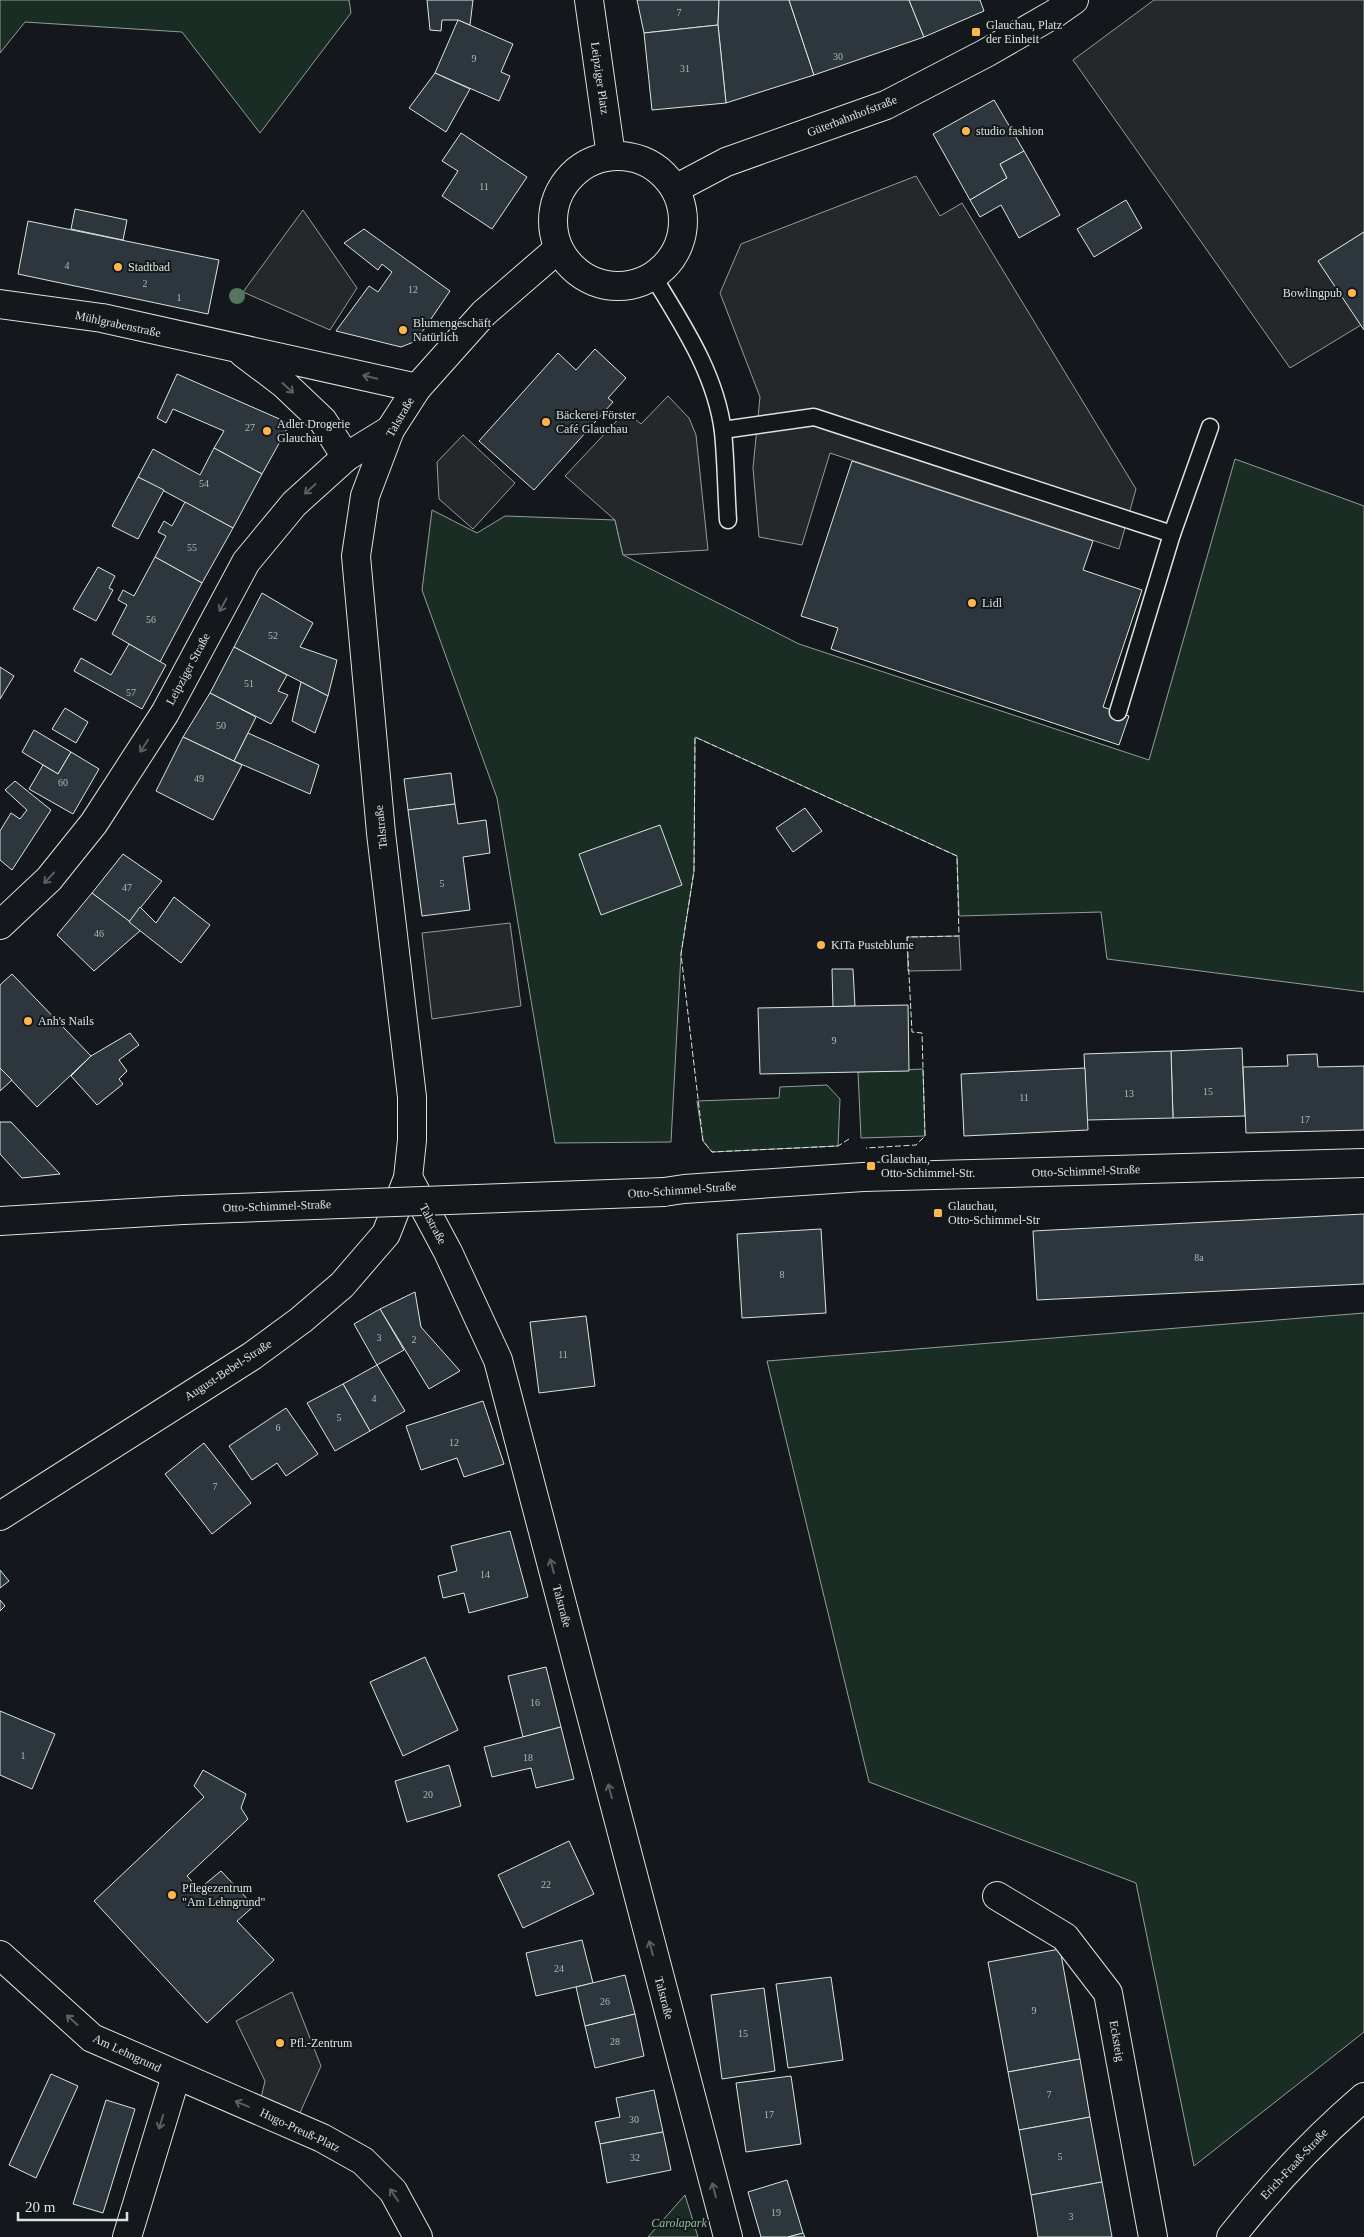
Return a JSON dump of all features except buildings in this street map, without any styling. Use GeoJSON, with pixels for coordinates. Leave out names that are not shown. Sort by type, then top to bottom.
{"type":"FeatureCollection","features":[{"type":"Feature","properties":{"kind":"street","name":"Leipziger Platz"},"geometry":{"type":"LineString","coordinates":[[589,0],[612,156]]}},
{"type":"Feature","properties":{"kind":"street","name":"Güterbahnhofstraße"},"geometry":{"type":"LineString","coordinates":[[675,189],[726,162],[886,105],[986,53],[1054,14],[1074,0]]}},
{"type":"Feature","properties":{"kind":"street"},"geometry":{"type":"LineString","coordinates":[[612,156],[630,156],[648,163],[664,174],[675,189],[682,208],[683,227],[678,246],[668,263],[653,276],[632,285],[611,286],[596,282],[571,267],[558,249],[553,229],[553,215],[560,189],[573,172],[591,160],[612,156]]}},
{"type":"Feature","properties":{"kind":"street","name":"Talstraße"},"geometry":{"type":"LineString","coordinates":[[558,249],[484,313],[417,388],[390,430],[364,496],[356,556],[381,833],[412,1097],[412,1140],[408,1178],[448,1252],[498,1360],[728,2237]]}},
{"type":"Feature","properties":{"kind":"street","name":"Mühlgrabenstraße"},"geometry":{"type":"LineString","coordinates":[[0,304],[102,318],[417,388]]}},
{"type":"Feature","properties":{"kind":"street","name":"Mühlgrabenstraße"},"geometry":{"type":"LineString","coordinates":[[236,348],[284,384],[323,421],[346,457]]}},
{"type":"Feature","properties":{"kind":"street","name":"Leipziger Straße"},"geometry":{"type":"LineString","coordinates":[[0,925],[49,879],[94,823],[165,712],[246,562],[294,504],[346,457],[390,430]]}},
{"type":"Feature","properties":{"kind":"street","name":"Otto-Schimmel-Straße"},"geometry":{"type":"LineString","coordinates":[[0,1221],[183,1210],[664,1192],[863,1177],[1364,1163]]}},
{"type":"Feature","properties":{"kind":"street","name":"August-Bebel-Straße"},"geometry":{"type":"LineString","coordinates":[[0,1516],[252,1356],[301,1320],[342,1285],[386,1234],[408,1178]]}},
{"type":"Feature","properties":{"kind":"street","name":"Ecksteig"},"geometry":{"type":"LineString","coordinates":[[997,1896],[1065,1937],[1108,1993],[1153,2237]]}},
{"type":"Feature","properties":{"kind":"street","name":"Am Lehngrund"},"geometry":{"type":"LineString","coordinates":[[0,1955],[92,2038],[176,2076],[127,2237]]}},
{"type":"Feature","properties":{"kind":"street","name":"Hugo-Preuß-Platz"},"geometry":{"type":"LineString","coordinates":[[176,2076],[322,2138],[363,2161],[393,2191],[418,2237]]}},
{"type":"Feature","properties":{"kind":"street","name":"Erich-Fraaß-Straße"},"geometry":{"type":"LineString","coordinates":[[1231,2237],[1257,2204],[1326,2129],[1364,2097]]}},
{"type":"Feature","properties":{"kind":"lane"},"geometry":{"type":"LineString","coordinates":[[653,276],[690,335],[710,379],[722,430],[728,520]]}},
{"type":"Feature","properties":{"kind":"lane"},"geometry":{"type":"LineString","coordinates":[[722,430],[814,416],[1172,534]]}},
{"type":"Feature","properties":{"kind":"lane"},"geometry":{"type":"LineString","coordinates":[[1118,712],[1172,534],[1210,427]]}},
{"type":"Feature","properties":{"kind":"green space"},"geometry":{"type":"Polygon","coordinates":[[[0,0],[349,0],[351,13],[260,133],[182,32],[25,22],[0,53],[0,0]]]}},
{"type":"Feature","properties":{"kind":"green space"},"geometry":{"type":"Polygon","coordinates":[[[1235,459],[1364,506],[1364,992],[1107,959],[1101,912],[959,916],[957,856],[695,737],[694,871],[681,954],[671,1142],[555,1143],[497,798],[422,590],[432,510],[477,533],[505,516],[615,520],[623,555],[799,644],[1149,760],[1235,459]]]}},
{"type":"Feature","properties":{"kind":"green space"},"geometry":{"type":"Polygon","coordinates":[[[923,1069],[925,1136],[861,1138],[858,1072],[923,1069]]]}},
{"type":"Feature","properties":{"kind":"green space"},"geometry":{"type":"Polygon","coordinates":[[[827,1085],[840,1099],[838,1146],[712,1152],[703,1141],[697,1101],[779,1098],[780,1087],[827,1085]]]}},
{"type":"Feature","properties":{"kind":"green space"},"geometry":{"type":"Polygon","coordinates":[[[1364,1313],[1364,2032],[1194,2166],[1136,1883],[869,1782],[767,1361],[1364,1313]]]}},
{"type":"Feature","properties":{"kind":"green space","name":"Carolapark"},"geometry":{"type":"Polygon","coordinates":[[[685,2195],[698,2237],[648,2237],[685,2195]]]}},
{"type":"Feature","properties":{"kind":"shaded area"},"geometry":{"type":"Polygon","coordinates":[[[1154,0],[1364,0],[1364,232],[1318,261],[1361,325],[1290,368],[1073,60],[1154,0]]]}},
{"type":"Feature","properties":{"kind":"shaded area"},"geometry":{"type":"Polygon","coordinates":[[[916,176],[940,216],[962,203],[1136,489],[1119,549],[830,453],[802,545],[759,537],[753,468],[760,397],[720,293],[741,244],[916,176]]]}},
{"type":"Feature","properties":{"kind":"shaded area"},"geometry":{"type":"Polygon","coordinates":[[[303,210],[357,288],[330,330],[243,292],[303,210]]]}},
{"type":"Feature","properties":{"kind":"shaded area"},"geometry":{"type":"Polygon","coordinates":[[[668,396],[689,418],[696,435],[708,550],[623,555],[615,520],[565,476],[626,411],[641,424],[668,396]]]}},
{"type":"Feature","properties":{"kind":"shaded area"},"geometry":{"type":"Polygon","coordinates":[[[463,435],[515,483],[473,529],[439,499],[437,462],[463,435]]]}},
{"type":"Feature","properties":{"kind":"shaded area"},"geometry":{"type":"Polygon","coordinates":[[[510,923],[521,1006],[432,1019],[422,933],[510,923]]]}},
{"type":"Feature","properties":{"kind":"shaded area"},"geometry":{"type":"Polygon","coordinates":[[[959,936],[961,970],[908,971],[907,937],[959,936]]]}},
{"type":"Feature","properties":{"kind":"shaded area","name":"Pfl.-Zentrum"},"geometry":{"type":"Polygon","coordinates":[[[292,1992],[321,2066],[299,2115],[261,2098],[265,2081],[236,2021],[292,1992]]]}},
{"type":"Feature","properties":{"kind":"fence"},"geometry":{"type":"LineString","coordinates":[[849,1139],[838,1146],[712,1152],[703,1141],[681,954],[694,871],[695,737],[957,856],[959,936],[907,937],[912,1032],[922,1033],[925,1136],[916,1145],[866,1148]]}},
{"type":"Feature","properties":{"kind":"place","name":"Glauchau, Platz der Einheit"},"geometry":{"type":"Point","coordinates":[976,32]}},
{"type":"Feature","properties":{"kind":"place","name":"studio fashion"},"geometry":{"type":"Point","coordinates":[966,131]}},
{"type":"Feature","properties":{"kind":"place","name":"Stadtbad"},"geometry":{"type":"Point","coordinates":[118,267]}},
{"type":"Feature","properties":{"kind":"place","name":"Bowlingpub"},"geometry":{"type":"Point","coordinates":[1352,293]}},
{"type":"Feature","properties":{"kind":"place","name":"Blumengeschäft Natürlich"},"geometry":{"type":"Point","coordinates":[403,330]}},
{"type":"Feature","properties":{"kind":"place","name":"Bäckerei Förster Café Glauchau"},"geometry":{"type":"Point","coordinates":[546,422]}},
{"type":"Feature","properties":{"kind":"place","name":"Adler Drogerie Glauchau"},"geometry":{"type":"Point","coordinates":[267,431]}},
{"type":"Feature","properties":{"kind":"place","name":"Lidl"},"geometry":{"type":"Point","coordinates":[972,603]}},
{"type":"Feature","properties":{"kind":"place","name":"KiTa Pusteblume"},"geometry":{"type":"Point","coordinates":[821,945]}},
{"type":"Feature","properties":{"kind":"place","name":"Anh's Nails"},"geometry":{"type":"Point","coordinates":[28,1021]}},
{"type":"Feature","properties":{"kind":"place","name":"Glauchau, Otto-Schimmel-Str."},"geometry":{"type":"Point","coordinates":[871,1166]}},
{"type":"Feature","properties":{"kind":"place","name":"Glauchau, Otto-Schimmel-Str"},"geometry":{"type":"Point","coordinates":[938,1213]}},
{"type":"Feature","properties":{"kind":"place","name":"Pflegezentrum \"Am Lehngrund\""},"geometry":{"type":"Point","coordinates":[172,1895]}},
{"type":"Feature","properties":{"kind":"place","name":"Pfl.-Zentrum"},"geometry":{"type":"Point","coordinates":[280,2043]}}]}
